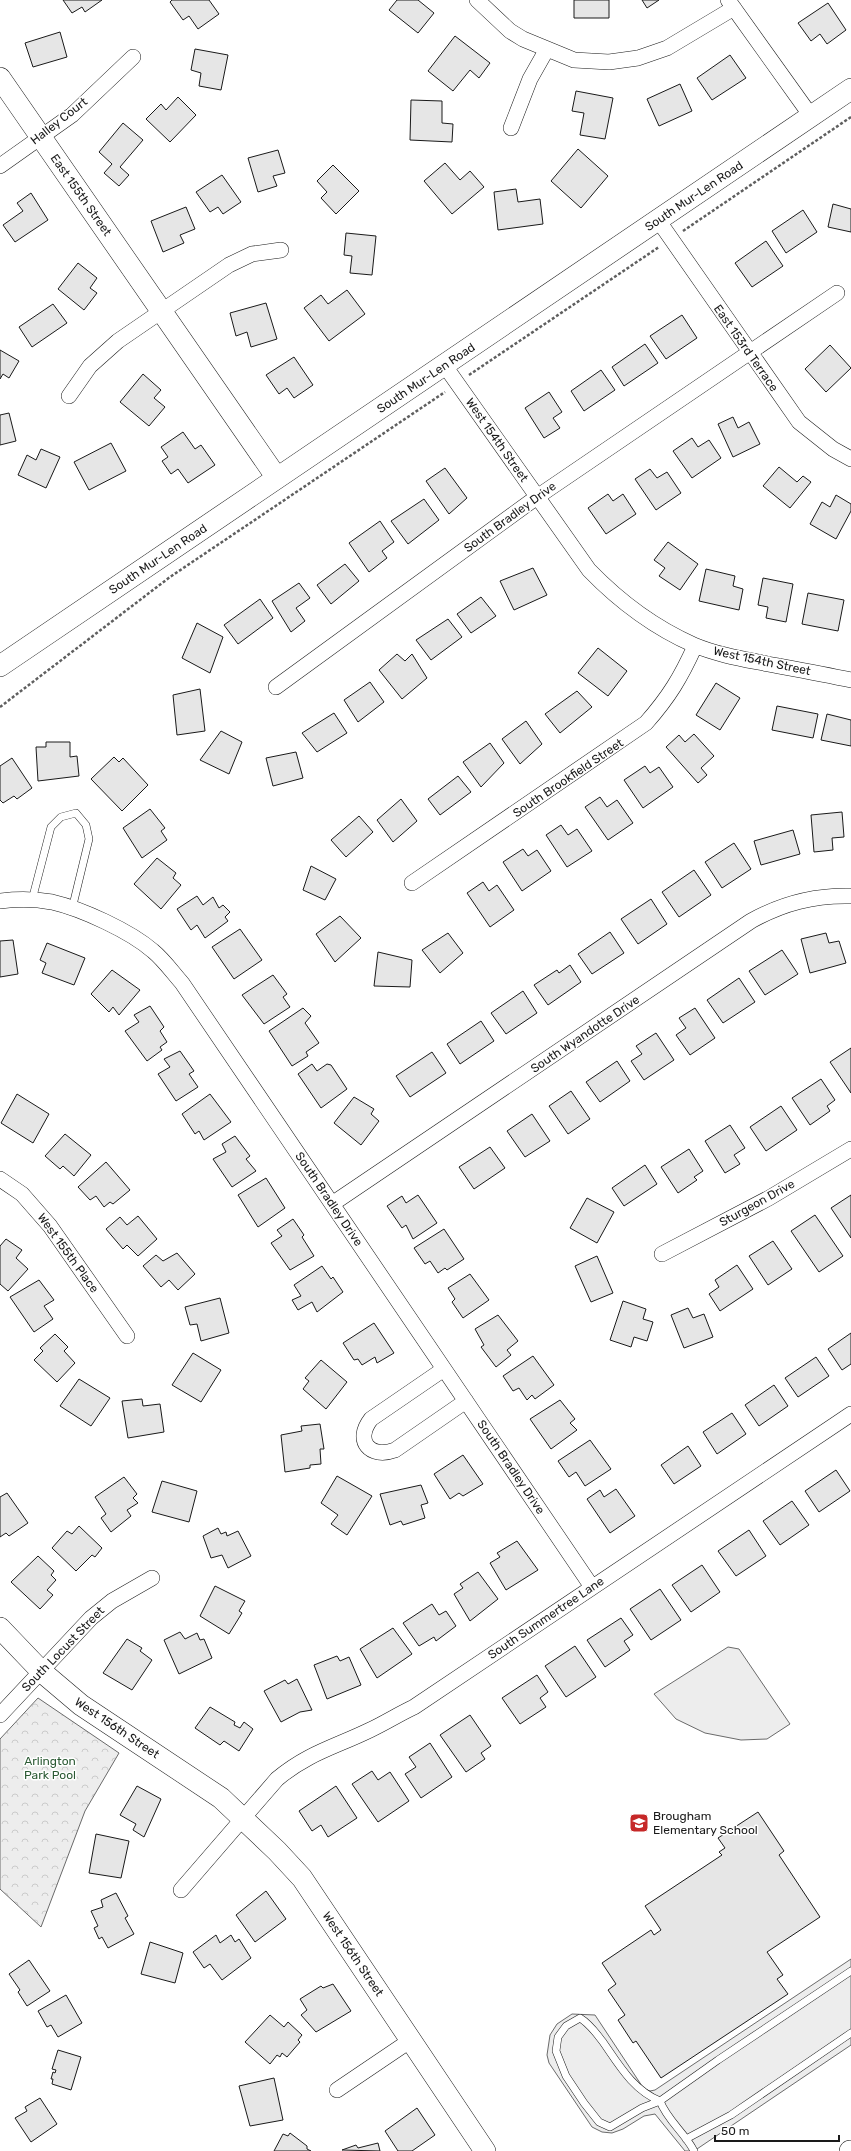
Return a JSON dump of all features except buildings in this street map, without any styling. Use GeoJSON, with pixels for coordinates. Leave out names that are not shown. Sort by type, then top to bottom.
{"type":"FeatureCollection","features":[{"type":"Feature","properties":{"kind":"street"},"geometry":{"type":"LineString","coordinates":[[477,0],[510,31],[547,49],[574,60],[609,62],[638,58],[681,41],[731,4],[811,116]]}},
{"type":"Feature","properties":{"kind":"street"},"geometry":{"type":"LineString","coordinates":[[511,128],[530,79],[547,49]]}},
{"type":"Feature","properties":{"kind":"street","name":"Halley Court"},"geometry":{"type":"LineString","coordinates":[[0,166],[72,114],[133,57]]}},
{"type":"Feature","properties":{"kind":"street","name":"East 155th Street"},"geometry":{"type":"LineString","coordinates":[[0,78],[278,478]]}},
{"type":"Feature","properties":{"kind":"street","name":"South Mur-Len Road"},"geometry":{"type":"LineString","coordinates":[[0,666],[445,366],[851,89]]}},
{"type":"Feature","properties":{"kind":"street","name":"East 153rd Terrace"},"geometry":{"type":"LineString","coordinates":[[658,220],[749,353],[799,422],[833,449],[851,459]]}},
{"type":"Feature","properties":{"kind":"street"},"geometry":{"type":"LineString","coordinates":[[69,396],[100,355],[161,311],[229,265],[252,254],[281,250]]}},
{"type":"Feature","properties":{"kind":"street","name":"South Bradley Drive"},"geometry":{"type":"LineString","coordinates":[[276,687],[537,497],[837,293]]}},
{"type":"Feature","properties":{"kind":"street","name":"West 154th Street"},"geometry":{"type":"LineString","coordinates":[[445,366],[575,551],[609,591],[639,615],[695,646],[727,656],[851,680]]}},
{"type":"Feature","properties":{"kind":"street","name":"South Brookfield Street"},"geometry":{"type":"LineString","coordinates":[[412,883],[627,737],[646,722],[666,701],[681,679],[695,646]]}},
{"type":"Feature","properties":{"kind":"street","name":"South Wyandotte Drive"},"geometry":{"type":"LineString","coordinates":[[332,1204],[751,921],[769,911],[799,900],[817,897],[851,896]]}},
{"type":"Feature","properties":{"kind":"street","name":"South Bradley Drive"},"geometry":{"type":"LineString","coordinates":[[0,901],[32,900],[52,902],[128,933],[154,951],[182,983],[592,1587]]}},
{"type":"Feature","properties":{"kind":"street","name":"Sturgeon Drive"},"geometry":{"type":"LineString","coordinates":[[662,1254],[769,1198],[851,1149]]}},
{"type":"Feature","properties":{"kind":"street","name":"West 155th Place"},"geometry":{"type":"LineString","coordinates":[[0,1179],[22,1194],[45,1220],[127,1336]]}},
{"type":"Feature","properties":{"kind":"street"},"geometry":{"type":"LineString","coordinates":[[444,1369],[371,1419],[364,1428],[364,1440],[368,1448],[376,1452],[386,1453],[395,1450],[466,1401]]}},
{"type":"Feature","properties":{"kind":"street","name":"South Summertree Lane"},"geometry":{"type":"LineString","coordinates":[[242,1818],[277,1779],[292,1766],[325,1748],[369,1730],[414,1706],[851,1414]]}},
{"type":"Feature","properties":{"kind":"street","name":"South Locust Street"},"geometry":{"type":"LineString","coordinates":[[0,1714],[42,1672],[91,1618],[112,1601],[152,1578]]}},
{"type":"Feature","properties":{"kind":"street","name":"West 156th Street"},"geometry":{"type":"LineString","coordinates":[[0,1628],[42,1672],[81,1705],[221,1798],[302,1878],[485,2151]]}},
{"type":"Feature","properties":{"kind":"street"},"geometry":{"type":"LineString","coordinates":[[181,1890],[242,1818]]}},
{"type":"Feature","properties":{"kind":"street"},"geometry":{"type":"LineString","coordinates":[[337,2090],[411,2040]]}},
{"type":"Feature","properties":{"kind":"lane"},"geometry":{"type":"LineString","coordinates":[[32,900],[51,827],[61,817],[76,813],[86,825],[89,839],[72,910]]}},
{"type":"Feature","properties":{"kind":"lane"},"geometry":{"type":"LineString","coordinates":[[660,2101],[649,2097],[629,2080],[587,2022],[580,2018],[566,2026],[558,2037],[556,2051],[566,2076],[599,2122],[610,2126],[642,2108],[660,2101],[718,2060],[851,1971]]}},
{"type":"Feature","properties":{"kind":"lane"},"geometry":{"type":"LineString","coordinates":[[686,2138],[731,2115],[851,2034]]}},
{"type":"Feature","properties":{"kind":"lane"},"geometry":{"type":"LineString","coordinates":[[660,2101],[662,2109],[686,2138],[694,2151]]}},
{"type":"Feature","properties":{"kind":"path"},"geometry":{"type":"LineString","coordinates":[[0,707],[170,577],[851,117]]}},
{"type":"Feature","properties":{"kind":"green space","name":"Arlington Park Pool"},"geometry":{"type":"Polygon","coordinates":[[[38,1698],[119,1753],[85,1811],[41,1927],[0,1889],[0,1739],[38,1698]]]}},
{"type":"Feature","properties":{"kind":"shaded area"},"geometry":{"type":"Polygon","coordinates":[[[728,1647],[739,1649],[790,1724],[767,1739],[741,1740],[705,1733],[676,1719],[654,1694],[728,1647]]]}},
{"type":"Feature","properties":{"kind":"shaded area"},"geometry":{"type":"Polygon","coordinates":[[[851,1959],[851,2045],[694,2151],[685,2151],[655,2114],[644,2116],[623,2129],[612,2133],[602,2132],[592,2127],[549,2063],[547,2055],[550,2035],[557,2024],[572,2014],[595,2015],[644,2089],[650,2091],[655,2090],[851,1959]]]}},
{"type":"Feature","properties":{"kind":"place","name":"Brougham Elementary School"},"geometry":{"type":"Point","coordinates":[639,1823]}}]}
